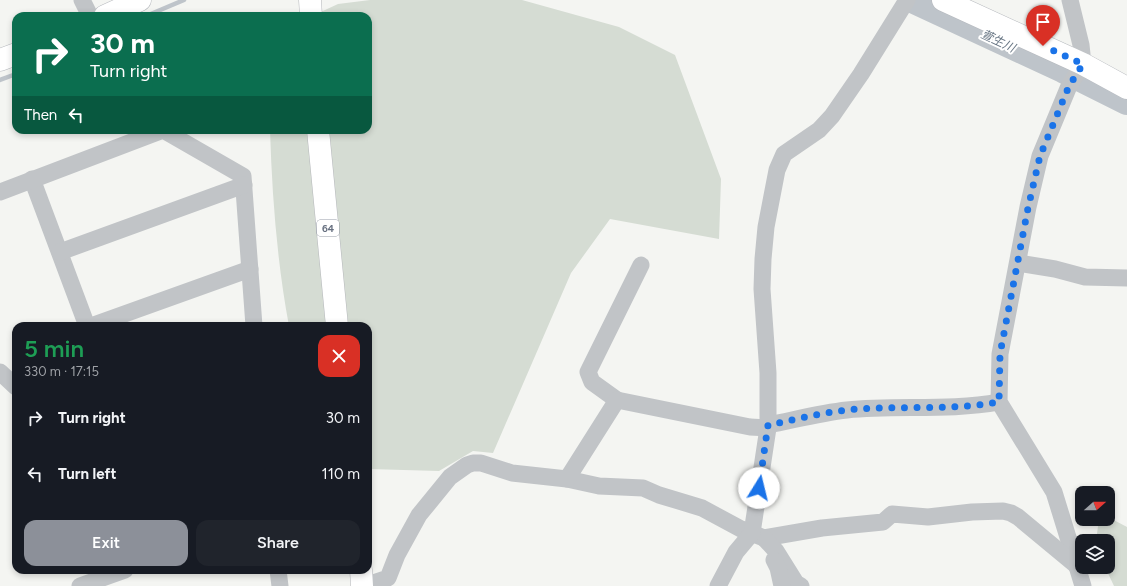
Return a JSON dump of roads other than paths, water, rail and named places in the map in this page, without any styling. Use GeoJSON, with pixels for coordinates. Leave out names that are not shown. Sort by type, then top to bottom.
{"type":"FeatureCollection","features":[{"type":"Feature","properties":{"kind":"street"},"geometry":{"type":"LineString","coordinates":[[82,0],[88,12]]}},
{"type":"Feature","properties":{"kind":"street"},"geometry":{"type":"LineString","coordinates":[[114,12],[140,0]]}},
{"type":"Feature","properties":{"kind":"street"},"geometry":{"type":"LineString","coordinates":[[310,0],[311,12]]}},
{"type":"Feature","properties":{"kind":"street"},"geometry":{"type":"LineString","coordinates":[[1070,0],[1081,45],[1081,67],[1069,86],[1040,156],[1028,208],[1000,354],[999,402],[1054,492],[1075,560]]}},
{"type":"Feature","properties":{"kind":"street"},"geometry":{"type":"LineString","coordinates":[[948,1],[1081,67],[1127,88]]}},
{"type":"Feature","properties":{"kind":"street"},"geometry":{"type":"LineString","coordinates":[[782,586],[778,568],[758,536],[768,426],[768,373],[762,289],[763,259],[766,227],[777,170],[784,154],[819,130],[832,116],[862,74],[905,3]]}},
{"type":"Feature","properties":{"kind":"street"},"geometry":{"type":"LineString","coordinates":[[0,60],[12,56]]}},
{"type":"Feature","properties":{"kind":"street"},"geometry":{"type":"LineString","coordinates":[[0,192],[152,134]]}},
{"type":"Feature","properties":{"kind":"street"},"geometry":{"type":"LineString","coordinates":[[170,134],[243,176],[254,322]]}},
{"type":"Feature","properties":{"kind":"street","name":"64"},"geometry":{"type":"LineString","coordinates":[[318,134],[337,322]]}},
{"type":"Feature","properties":{"kind":"street"},"geometry":{"type":"LineString","coordinates":[[32,179],[86,322]]}},
{"type":"Feature","properties":{"kind":"street"},"geometry":{"type":"LineString","coordinates":[[60,252],[244,186]]}},
{"type":"Feature","properties":{"kind":"street"},"geometry":{"type":"LineString","coordinates":[[1018,263],[1055,269],[1085,277],[1127,278]]}},
{"type":"Feature","properties":{"kind":"street"},"geometry":{"type":"LineString","coordinates":[[641,265],[588,372],[592,382],[617,400],[750,427],[768,426],[846,410],[943,408],[999,402]]}},
{"type":"Feature","properties":{"kind":"street"},"geometry":{"type":"LineString","coordinates":[[103,322],[250,269]]}},
{"type":"Feature","properties":{"kind":"street"},"geometry":{"type":"LineString","coordinates":[[0,372],[12,383]]}},
{"type":"Feature","properties":{"kind":"street"},"geometry":{"type":"LineString","coordinates":[[567,479],[617,400]]}},
{"type":"Feature","properties":{"kind":"street"},"geometry":{"type":"LineString","coordinates":[[361,574],[363,586],[393,582],[397,555],[419,514],[450,477],[467,465],[481,463],[512,473],[567,479],[599,486],[643,488],[659,495],[702,508],[758,536],[776,551],[796,583],[801,586]]}},
{"type":"Feature","properties":{"kind":"street"},"geometry":{"type":"LineString","coordinates":[[718,586],[736,552],[758,536],[883,522],[892,514],[928,517],[972,512],[1003,511],[1018,517],[1075,564]]}},
{"type":"Feature","properties":{"kind":"street"},"geometry":{"type":"LineString","coordinates":[[1069,586],[1075,571]]}},
{"type":"Feature","properties":{"kind":"street"},"geometry":{"type":"LineString","coordinates":[[278,574],[280,586]]}},
{"type":"Feature","properties":{"kind":"street"},"geometry":{"type":"LineString","coordinates":[[1079,574],[1083,586]]}},
{"type":"Feature","properties":{"kind":"street"},"geometry":{"type":"LineString","coordinates":[[80,586],[116,575]]}},
{"type":"Feature","properties":{"kind":"waterway"},"geometry":{"type":"LineString","coordinates":[[156,12],[184,0]]}},
{"type":"Feature","properties":{"kind":"waterway","name":"萱生川"},"geometry":{"type":"LineString","coordinates":[[912,0],[1063,70],[1127,102]]}},
{"type":"Feature","properties":{"kind":"waterway"},"geometry":{"type":"LineString","coordinates":[[0,80],[12,76]]}}]}
